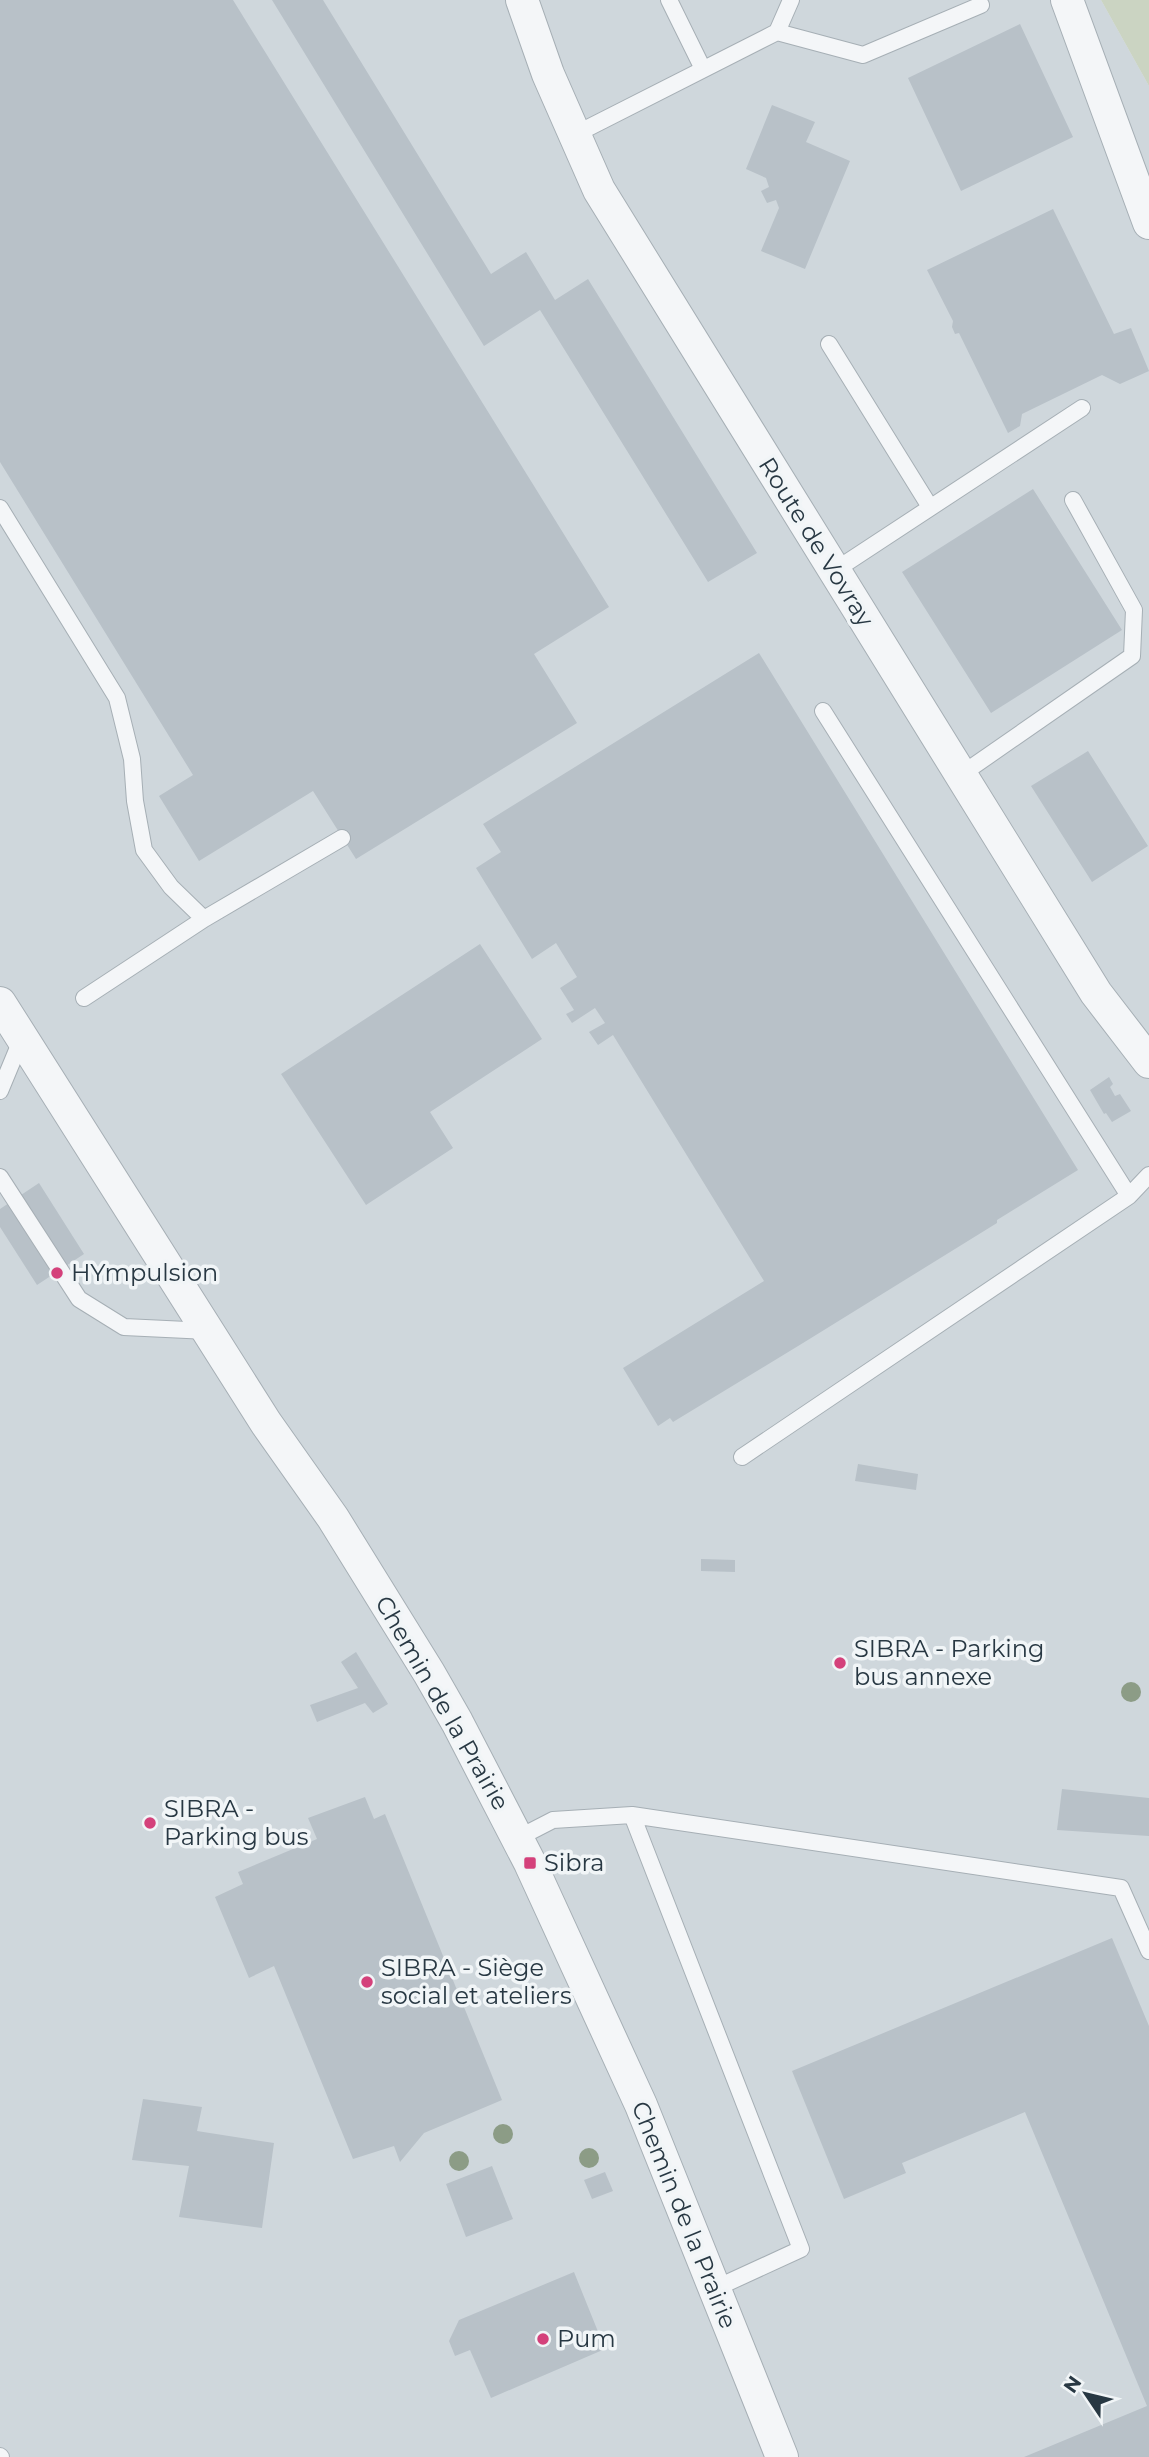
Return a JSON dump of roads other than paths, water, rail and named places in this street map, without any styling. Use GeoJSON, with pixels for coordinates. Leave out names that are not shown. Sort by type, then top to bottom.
{"type":"FeatureCollection","features":[{"type":"Feature","properties":{"kind":"street","name":"Route de Vovray"},"geometry":{"type":"LineString","coordinates":[[522,0],[548,74],[606,201],[1096,993],[1149,1060]]}},
{"type":"Feature","properties":{"kind":"street"},"geometry":{"type":"LineString","coordinates":[[1067,0],[1149,223]]}},
{"type":"Feature","properties":{"kind":"street","name":"Chemin de la Prairie"},"geometry":{"type":"LineString","coordinates":[[0,1003],[266,1423],[333,1518],[429,1672],[518,1838],[641,2105],[782,2457]]}},
{"type":"Feature","properties":{"kind":"lane"},"geometry":{"type":"LineString","coordinates":[[669,0],[703,69]]}},
{"type":"Feature","properties":{"kind":"lane"},"geometry":{"type":"LineString","coordinates":[[575,135],[777,32],[791,0]]}},
{"type":"Feature","properties":{"kind":"lane"},"geometry":{"type":"LineString","coordinates":[[777,32],[863,55],[981,5]]}},
{"type":"Feature","properties":{"kind":"lane"},"geometry":{"type":"LineString","coordinates":[[829,344],[930,508]]}},
{"type":"Feature","properties":{"kind":"lane"},"geometry":{"type":"LineString","coordinates":[[834,572],[1082,408]]}},
{"type":"Feature","properties":{"kind":"lane"},"geometry":{"type":"LineString","coordinates":[[962,774],[1132,656],[1133,610],[1073,500]]}},
{"type":"Feature","properties":{"kind":"lane"},"geometry":{"type":"LineString","coordinates":[[0,508],[117,698],[132,759],[135,801],[144,850],[171,887],[204,919]]}},
{"type":"Feature","properties":{"kind":"lane"},"geometry":{"type":"LineString","coordinates":[[823,711],[1129,1196]]}},
{"type":"Feature","properties":{"kind":"lane"},"geometry":{"type":"LineString","coordinates":[[84,998],[204,919],[342,838]]}},
{"type":"Feature","properties":{"kind":"lane"},"geometry":{"type":"LineString","coordinates":[[0,1091],[22,1038]]}},
{"type":"Feature","properties":{"kind":"lane"},"geometry":{"type":"LineString","coordinates":[[742,1457],[1129,1196],[1149,1175]]}},
{"type":"Feature","properties":{"kind":"lane"},"geometry":{"type":"LineString","coordinates":[[0,1177],[79,1299],[124,1327],[208,1331]]}},
{"type":"Feature","properties":{"kind":"lane"},"geometry":{"type":"LineString","coordinates":[[632,1815],[801,2249],[714,2289]]}},
{"type":"Feature","properties":{"kind":"lane"},"geometry":{"type":"LineString","coordinates":[[518,1838],[553,1820],[632,1815],[1121,1888],[1149,1951]]}},
{"type":"Feature","properties":{"kind":"place","name":"HYmpulsion"},"geometry":{"type":"Point","coordinates":[57,1273]}},
{"type":"Feature","properties":{"kind":"place","name":"SIBRA - Parking bus annexe"},"geometry":{"type":"Point","coordinates":[840,1663]}},
{"type":"Feature","properties":{"kind":"place","name":"SIBRA - Parking bus"},"geometry":{"type":"Point","coordinates":[150,1823]}},
{"type":"Feature","properties":{"kind":"place","name":"Sibra"},"geometry":{"type":"Point","coordinates":[530,1863]}},
{"type":"Feature","properties":{"kind":"place","name":"SIBRA - Siège social et ateliers"},"geometry":{"type":"Point","coordinates":[367,1982]}},
{"type":"Feature","properties":{"kind":"place","name":"Pum"},"geometry":{"type":"Point","coordinates":[543,2339]}}]}
